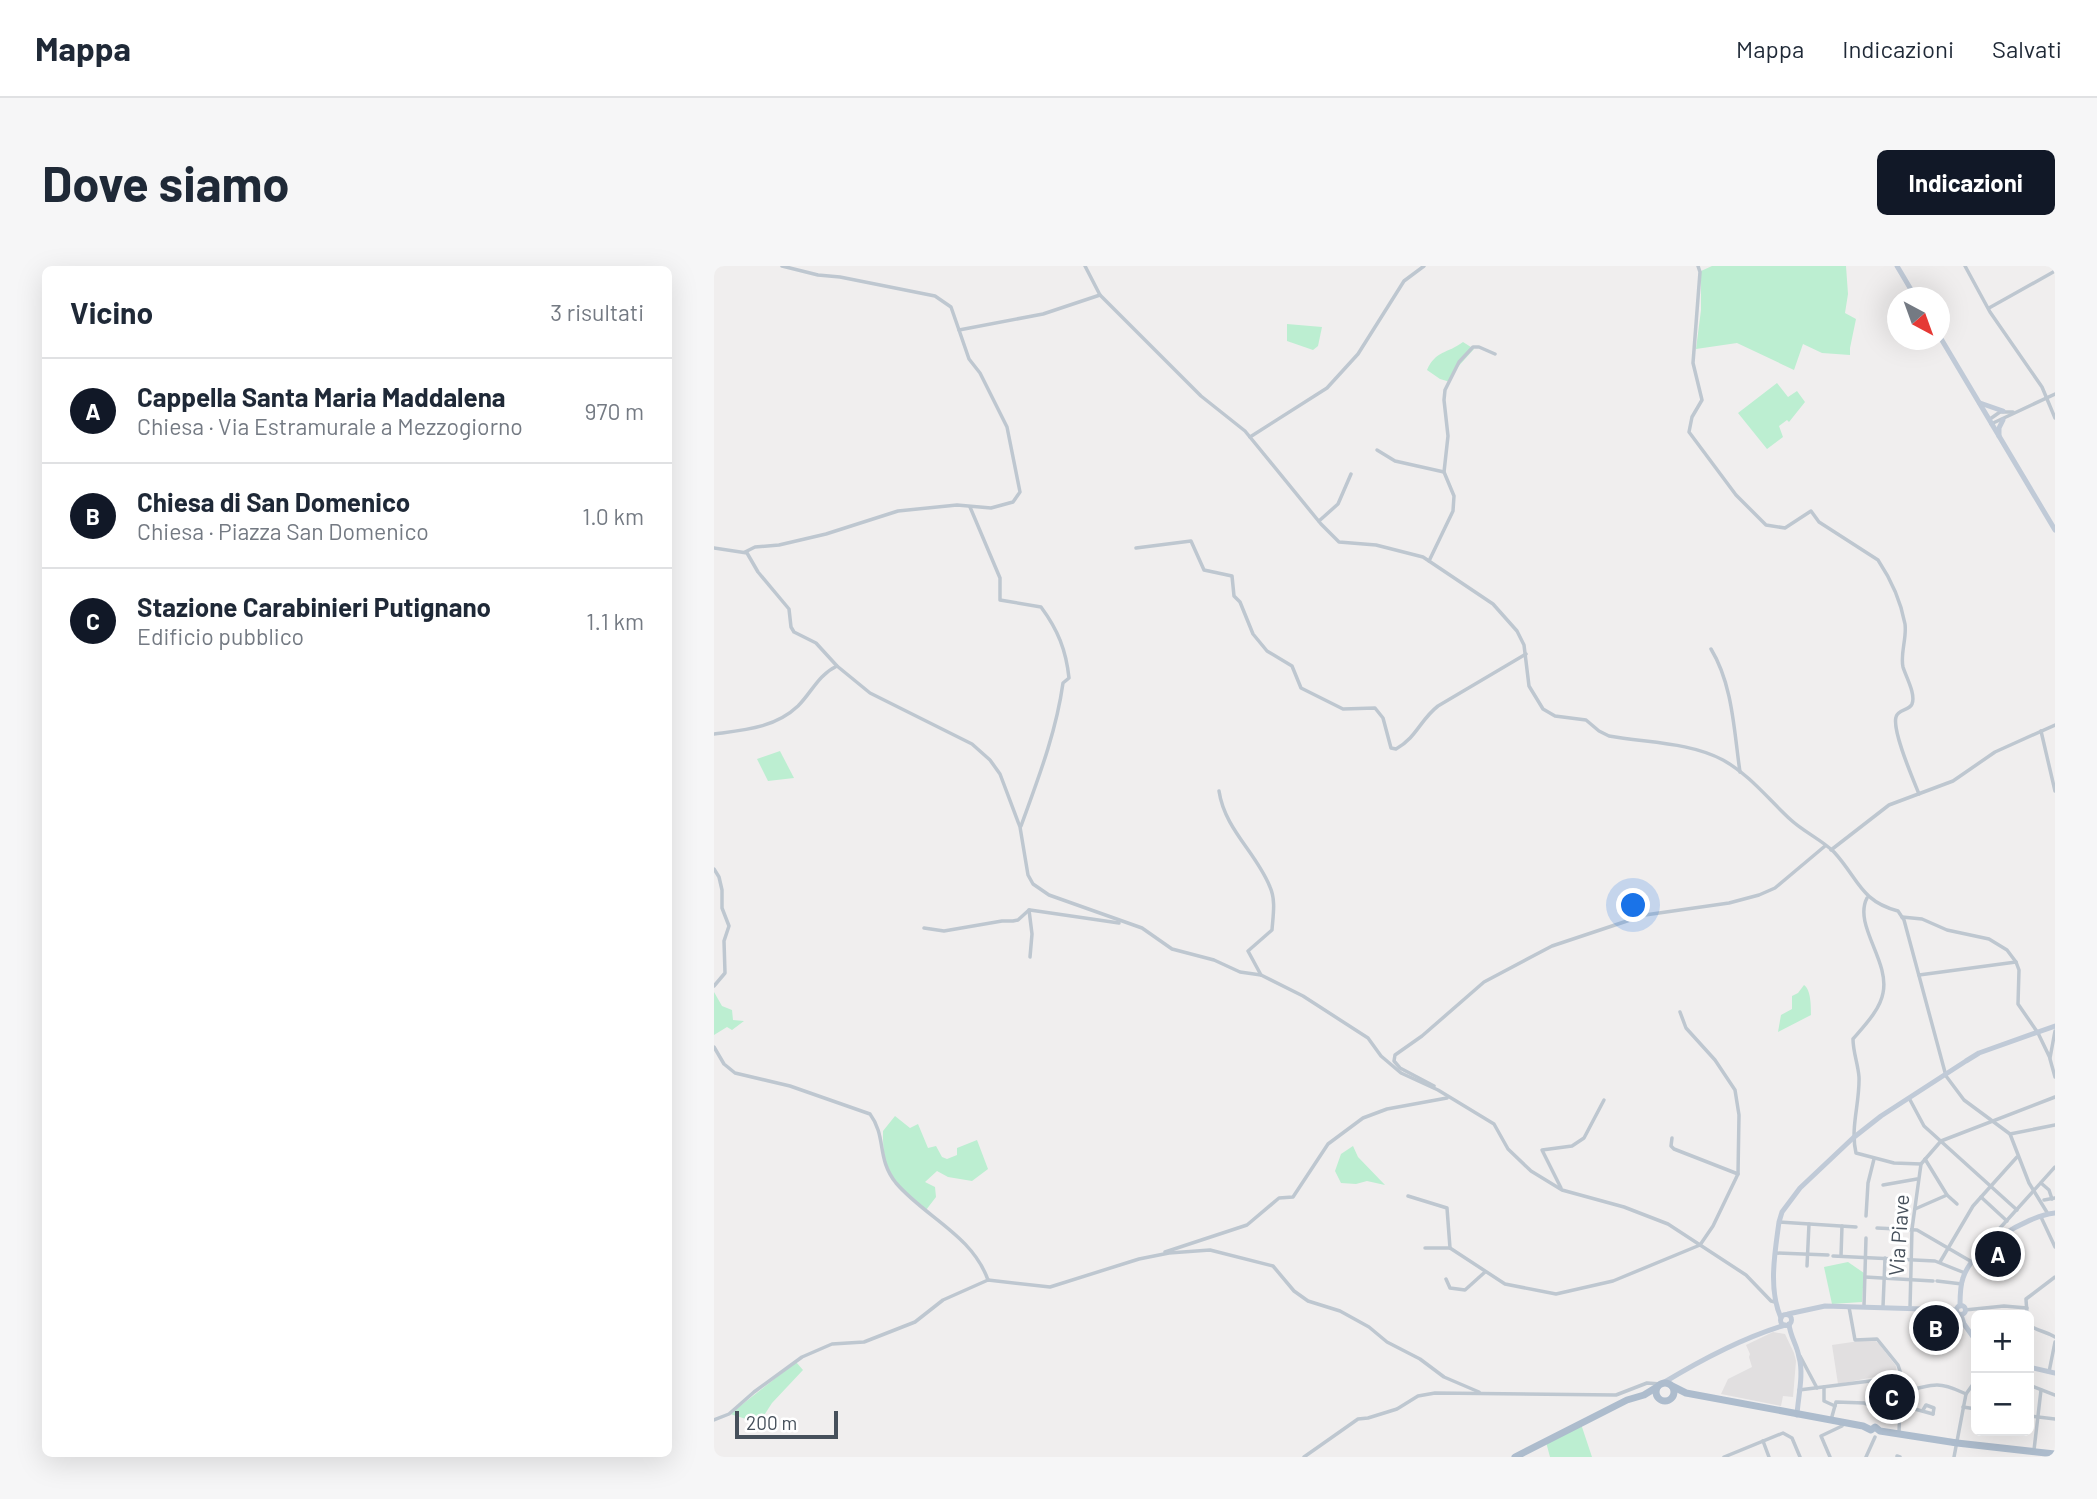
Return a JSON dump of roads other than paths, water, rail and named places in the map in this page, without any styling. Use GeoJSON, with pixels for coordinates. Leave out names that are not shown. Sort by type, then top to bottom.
{"type":"FeatureCollection","features":[{"type":"Feature","properties":{"kind":"main road"},"geometry":{"type":"LineString","coordinates":[[1897,266],[1909,287]]}},
{"type":"Feature","properties":{"kind":"main road"},"geometry":{"type":"LineString","coordinates":[[1948,350],[2055,530]]}},
{"type":"Feature","properties":{"kind":"main road"},"geometry":{"type":"LineString","coordinates":[[1978,402],[2003,411]]}},
{"type":"Feature","properties":{"kind":"main road"},"geometry":{"type":"LineString","coordinates":[[1999,436],[2003,420]]}},
{"type":"Feature","properties":{"kind":"main road"},"geometry":{"type":"LineString","coordinates":[[1797,1415],[1799,1355],[1786,1319],[1776,1305],[1776,1254],[1782,1212],[1800,1188],[1853,1138],[1909,1098],[1979,1053],[2055,1026]]}},
{"type":"Feature","properties":{"kind":"main road"},"geometry":{"type":"LineString","coordinates":[[1971,1333],[1964,1324],[1961,1310],[1962,1284],[1972,1262],[1991,1243],[2040,1216],[2055,1213]]}},
{"type":"Feature","properties":{"kind":"main road"},"geometry":{"type":"LineString","coordinates":[[1627,1400],[1658,1390],[1685,1370],[1807,1310],[1849,1305],[1961,1310]]}},
{"type":"Feature","properties":{"kind":"main road"},"geometry":{"type":"LineString","coordinates":[[2034,1368],[2052,1373]]}},
{"type":"Feature","properties":{"kind":"main road"},"geometry":{"type":"LineString","coordinates":[[1658,1390],[1667,1401],[1676,1378],[1685,1370]]}},
{"type":"Feature","properties":{"kind":"main road"},"geometry":{"type":"LineString","coordinates":[[1514,1457],[1627,1400],[1674,1388],[1686,1393],[1844,1422],[1875,1433],[1899,1433],[1957,1443],[2055,1454]]}},
{"type":"Feature","properties":{"kind":"street"},"geometry":{"type":"LineString","coordinates":[[714,548],[744,552],[755,547],[779,545],[826,534],[898,511],[946,506],[991,508],[1013,502],[1020,492],[1007,427],[980,373],[969,359],[951,307],[935,296],[782,266]]}},
{"type":"Feature","properties":{"kind":"street"},"geometry":{"type":"LineString","coordinates":[[1085,266],[1100,295],[1201,396],[1250,437],[1339,542],[1376,545],[1413,554],[1429,561],[1499,610],[1517,631],[1524,645],[1529,686],[1543,709],[1550,714],[1586,720],[1609,736],[1686,746],[1724,760],[1792,821],[1831,850],[1868,897],[1883,907],[1898,911],[1919,975],[1946,1076],[1964,1100],[2010,1134],[2034,1192],[2048,1214]]}},
{"type":"Feature","properties":{"kind":"street"},"geometry":{"type":"LineString","coordinates":[[1250,437],[1327,388],[1358,354],[1404,281],[1424,266]]}},
{"type":"Feature","properties":{"kind":"street"},"geometry":{"type":"LineString","coordinates":[[1698,266],[1700,272],[1693,363],[1702,400],[1692,417],[1689,432],[1736,495],[1766,525],[1785,528],[1811,511],[1819,522],[1878,559],[1883,566],[1896,594],[1905,625],[1903,666],[1908,677],[1912,702],[1897,713],[1895,718],[1899,738],[1919,794]]}},
{"type":"Feature","properties":{"kind":"street"},"geometry":{"type":"LineString","coordinates":[[1965,266],[1989,308],[2042,387],[2055,418]]}},
{"type":"Feature","properties":{"kind":"street"},"geometry":{"type":"LineString","coordinates":[[1989,308],[2055,271]]}},
{"type":"Feature","properties":{"kind":"street"},"geometry":{"type":"LineString","coordinates":[[959,330],[1043,314],[1100,295]]}},
{"type":"Feature","properties":{"kind":"street"},"geometry":{"type":"LineString","coordinates":[[1429,561],[1453,511],[1454,496],[1444,472],[1448,436],[1444,400],[1451,375],[1474,347],[1479,346],[1495,354]]}},
{"type":"Feature","properties":{"kind":"street"},"geometry":{"type":"LineString","coordinates":[[1990,422],[2003,420],[2013,412],[2055,394]]}},
{"type":"Feature","properties":{"kind":"street"},"geometry":{"type":"LineString","coordinates":[[1990,422],[2003,411],[2013,412]]}},
{"type":"Feature","properties":{"kind":"street"},"geometry":{"type":"LineString","coordinates":[[1377,450],[1395,461],[1444,472]]}},
{"type":"Feature","properties":{"kind":"street"},"geometry":{"type":"LineString","coordinates":[[1319,521],[1338,504],[1351,474]]}},
{"type":"Feature","properties":{"kind":"street"},"geometry":{"type":"LineString","coordinates":[[970,507],[1000,578],[1000,600],[1041,607],[1055,625],[1066,653],[1069,678],[1063,683],[1052,737],[1020,827]]}},
{"type":"Feature","properties":{"kind":"street"},"geometry":{"type":"LineString","coordinates":[[1136,548],[1191,541],[1204,570],[1232,576],[1234,596],[1240,603],[1253,634],[1267,651],[1293,666],[1301,688],[1343,709],[1375,708],[1383,718],[1391,748],[1396,749],[1410,741],[1425,715],[1437,706],[1526,654]]}},
{"type":"Feature","properties":{"kind":"street"},"geometry":{"type":"LineString","coordinates":[[744,552],[789,609],[794,632],[816,643],[836,666],[870,692],[972,744],[990,760],[1000,775],[1020,827],[1028,875],[1040,890],[1153,933],[1172,949],[1214,960],[1221,966],[1240,972],[1261,975],[1303,996],[1368,1038],[1381,1056],[1401,1073],[1438,1090]]}},
{"type":"Feature","properties":{"kind":"street"},"geometry":{"type":"LineString","coordinates":[[1711,649],[1722,673],[1740,772]]}},
{"type":"Feature","properties":{"kind":"street"},"geometry":{"type":"LineString","coordinates":[[714,734],[755,728],[780,719],[797,707],[820,677],[836,666]]}},
{"type":"Feature","properties":{"kind":"street"},"geometry":{"type":"LineString","coordinates":[[1831,850],[1889,805],[1953,781],[1994,752],[2055,725]]}},
{"type":"Feature","properties":{"kind":"street"},"geometry":{"type":"LineString","coordinates":[[2041,732],[2055,790]]}},
{"type":"Feature","properties":{"kind":"street"},"geometry":{"type":"LineString","coordinates":[[1219,791],[1222,808],[1270,887],[1274,904],[1272,930],[1248,951],[1261,975]]}},
{"type":"Feature","properties":{"kind":"street"},"geometry":{"type":"LineString","coordinates":[[1776,1305],[1746,1275],[1668,1224],[1624,1207],[1562,1190],[1531,1171],[1508,1149],[1494,1124],[1448,1098],[1430,1083],[1401,1068],[1394,1058],[1484,982],[1552,946],[1654,913],[1729,903],[1759,895],[1775,888],[1825,845]]}},
{"type":"Feature","properties":{"kind":"street"},"geometry":{"type":"LineString","coordinates":[[714,869],[719,877],[722,908],[729,926],[724,941],[725,973],[714,986]]}},
{"type":"Feature","properties":{"kind":"street"},"geometry":{"type":"LineString","coordinates":[[1868,897],[1862,915],[1878,958],[1883,994],[1876,1010],[1853,1039],[1859,1078],[1853,1138],[1856,1153],[1894,1163],[1921,1164],[1941,1142],[2055,1097]]}},
{"type":"Feature","properties":{"kind":"street"},"geometry":{"type":"LineString","coordinates":[[1029,910],[1131,924]]}},
{"type":"Feature","properties":{"kind":"street"},"geometry":{"type":"LineString","coordinates":[[924,928],[944,931],[1018,920],[1029,910]]}},
{"type":"Feature","properties":{"kind":"street"},"geometry":{"type":"LineString","coordinates":[[1029,910],[1030,957]]}},
{"type":"Feature","properties":{"kind":"street"},"geometry":{"type":"LineString","coordinates":[[1902,918],[1922,919],[1947,930],[1989,939],[2007,950],[2016,962],[2020,976],[2018,1004],[2038,1033],[2050,1058],[2055,1077]]}},
{"type":"Feature","properties":{"kind":"street"},"geometry":{"type":"LineString","coordinates":[[1919,975],[2016,962]]}},
{"type":"Feature","properties":{"kind":"street"},"geometry":{"type":"LineString","coordinates":[[1425,1248],[1450,1248],[1505,1284],[1556,1294],[1613,1281],[1700,1245],[1713,1226],[1738,1174],[1739,1115],[1735,1090],[1715,1060],[1686,1028],[1681,1012]]}},
{"type":"Feature","properties":{"kind":"street"},"geometry":{"type":"LineString","coordinates":[[2050,1058],[2055,1031]]}},
{"type":"Feature","properties":{"kind":"street"},"geometry":{"type":"LineString","coordinates":[[714,1047],[724,1064],[735,1073],[790,1086],[870,1114],[881,1135],[881,1152],[885,1167],[909,1196],[952,1231],[979,1261],[988,1280]]}},
{"type":"Feature","properties":{"kind":"street"},"geometry":{"type":"LineString","coordinates":[[1146,1258],[1247,1225],[1279,1198],[1293,1197],[1328,1144],[1363,1118],[1387,1109],[1448,1098]]}},
{"type":"Feature","properties":{"kind":"street"},"geometry":{"type":"LineString","coordinates":[[1909,1098],[1917,1116],[1941,1142],[2017,1210]]}},
{"type":"Feature","properties":{"kind":"street"},"geometry":{"type":"LineString","coordinates":[[1562,1190],[1542,1150],[1572,1146],[1584,1138],[1604,1100]]}},
{"type":"Feature","properties":{"kind":"street"},"geometry":{"type":"LineString","coordinates":[[2010,1134],[2055,1125]]}},
{"type":"Feature","properties":{"kind":"street"},"geometry":{"type":"LineString","coordinates":[[1672,1138],[1671,1146],[1674,1149],[1738,1174]]}},
{"type":"Feature","properties":{"kind":"street"},"geometry":{"type":"LineString","coordinates":[[1940,1262],[1947,1246],[1981,1197],[2017,1156]]}},
{"type":"Feature","properties":{"kind":"street"},"geometry":{"type":"LineString","coordinates":[[1866,1216],[1868,1183],[1874,1159]]}},
{"type":"Feature","properties":{"kind":"street"},"geometry":{"type":"LineString","coordinates":[[1925,1159],[1947,1195],[1957,1204]]}},
{"type":"Feature","properties":{"kind":"street","name":"Via Piave"},"geometry":{"type":"LineString","coordinates":[[1910,1308],[1912,1229],[1921,1164]]}},
{"type":"Feature","properties":{"kind":"street"},"geometry":{"type":"LineString","coordinates":[[1991,1243],[2055,1167]]}},
{"type":"Feature","properties":{"kind":"street"},"geometry":{"type":"LineString","coordinates":[[2048,1175],[2055,1180]]}},
{"type":"Feature","properties":{"kind":"street"},"geometry":{"type":"LineString","coordinates":[[1883,1185],[1917,1179]]}},
{"type":"Feature","properties":{"kind":"street"},"geometry":{"type":"LineString","coordinates":[[2041,1183],[2054,1199],[2044,1200]]}},
{"type":"Feature","properties":{"kind":"street"},"geometry":{"type":"LineString","coordinates":[[1915,1209],[1947,1195]]}},
{"type":"Feature","properties":{"kind":"street"},"geometry":{"type":"LineString","coordinates":[[1408,1196],[1447,1208],[1450,1248]]}},
{"type":"Feature","properties":{"kind":"street"},"geometry":{"type":"LineString","coordinates":[[1981,1197],[2007,1221]]}},
{"type":"Feature","properties":{"kind":"street"},"geometry":{"type":"LineString","coordinates":[[2040,1216],[2055,1247]]}},
{"type":"Feature","properties":{"kind":"street"},"geometry":{"type":"LineString","coordinates":[[1779,1222],[1856,1227]]}},
{"type":"Feature","properties":{"kind":"street"},"geometry":{"type":"LineString","coordinates":[[1807,1266],[1809,1224]]}},
{"type":"Feature","properties":{"kind":"street"},"geometry":{"type":"LineString","coordinates":[[1841,1256],[1842,1226]]}},
{"type":"Feature","properties":{"kind":"street"},"geometry":{"type":"LineString","coordinates":[[1877,1228],[1917,1230],[1972,1262]]}},
{"type":"Feature","properties":{"kind":"street"},"geometry":{"type":"LineString","coordinates":[[1899,1228],[1899,1235]]}},
{"type":"Feature","properties":{"kind":"street"},"geometry":{"type":"LineString","coordinates":[[1864,1306],[1866,1238]]}},
{"type":"Feature","properties":{"kind":"street"},"geometry":{"type":"LineString","coordinates":[[714,1420],[729,1414],[802,1357],[832,1343],[864,1342],[915,1322],[943,1300],[988,1280],[1049,1287],[1111,1266],[1169,1253],[1210,1250],[1273,1266],[1294,1291],[1307,1301],[1340,1311],[1369,1327],[1387,1342],[1420,1359],[1444,1377],[1479,1392]]}},
{"type":"Feature","properties":{"kind":"street"},"geometry":{"type":"LineString","coordinates":[[1776,1254],[1911,1259],[1940,1262],[1965,1273]]}},
{"type":"Feature","properties":{"kind":"street"},"geometry":{"type":"LineString","coordinates":[[1883,1307],[1885,1258]]}},
{"type":"Feature","properties":{"kind":"street"},"geometry":{"type":"LineString","coordinates":[[1446,1279],[1450,1288],[1465,1290],[1485,1272]]}},
{"type":"Feature","properties":{"kind":"street"},"geometry":{"type":"LineString","coordinates":[[1865,1277],[1962,1284]]}},
{"type":"Feature","properties":{"kind":"street"},"geometry":{"type":"LineString","coordinates":[[1961,1310],[2004,1306],[2027,1308],[2026,1299],[2055,1277]]}},
{"type":"Feature","properties":{"kind":"street"},"geometry":{"type":"LineString","coordinates":[[1849,1305],[1855,1340],[1872,1338],[1881,1342],[1898,1365],[1901,1374],[1899,1433]]}},
{"type":"Feature","properties":{"kind":"street"},"geometry":{"type":"LineString","coordinates":[[2034,1328],[2055,1339],[2052,1373]]}},
{"type":"Feature","properties":{"kind":"street"},"geometry":{"type":"LineString","coordinates":[[1799,1355],[1817,1388]]}},
{"type":"Feature","properties":{"kind":"street"},"geometry":{"type":"LineString","coordinates":[[1798,1390],[1885,1379],[1908,1391],[1937,1385],[1966,1394]]}},
{"type":"Feature","properties":{"kind":"street"},"geometry":{"type":"LineString","coordinates":[[1304,1457],[1358,1419],[1396,1409],[1419,1396],[1479,1392],[1505,1395],[1616,1395],[1652,1382],[1658,1390]]}},
{"type":"Feature","properties":{"kind":"street"},"geometry":{"type":"LineString","coordinates":[[1642,1386],[1658,1390]]}},
{"type":"Feature","properties":{"kind":"street"},"geometry":{"type":"LineString","coordinates":[[1824,1387],[1824,1401],[1835,1406]]}},
{"type":"Feature","properties":{"kind":"street"},"geometry":{"type":"LineString","coordinates":[[2034,1387],[2055,1395]]}},
{"type":"Feature","properties":{"kind":"street"},"geometry":{"type":"LineString","coordinates":[[1954,1457],[1966,1394],[1970,1388]]}},
{"type":"Feature","properties":{"kind":"street"},"geometry":{"type":"LineString","coordinates":[[2034,1452],[2041,1390]]}},
{"type":"Feature","properties":{"kind":"street"},"geometry":{"type":"LineString","coordinates":[[1831,1420],[1836,1402],[1864,1403],[1883,1410]]}},
{"type":"Feature","properties":{"kind":"street"},"geometry":{"type":"LineString","coordinates":[[1900,1405],[1923,1410]]}},
{"type":"Feature","properties":{"kind":"street"},"geometry":{"type":"LineString","coordinates":[[1963,1407],[1971,1408]]}},
{"type":"Feature","properties":{"kind":"street"},"geometry":{"type":"LineString","coordinates":[[2034,1417],[2055,1419]]}},
{"type":"Feature","properties":{"kind":"street"},"geometry":{"type":"LineString","coordinates":[[1830,1457],[1821,1436],[1842,1426],[1844,1422]]}},
{"type":"Feature","properties":{"kind":"street"},"geometry":{"type":"LineString","coordinates":[[1724,1457],[1783,1433],[1793,1438],[1800,1457]]}},
{"type":"Feature","properties":{"kind":"street"},"geometry":{"type":"LineString","coordinates":[[1867,1457],[1875,1433]]}},
{"type":"Feature","properties":{"kind":"street"},"geometry":{"type":"LineString","coordinates":[[1763,1441],[1769,1457]]}},
{"type":"Feature","properties":{"kind":"place","name":"Cappella Santa Maria Maddalena"},"geometry":{"type":"Point","coordinates":[1998,1254]}},
{"type":"Feature","properties":{"kind":"place","name":"Chiesa di San Domenico"},"geometry":{"type":"Point","coordinates":[1936,1328]}},
{"type":"Feature","properties":{"kind":"place","name":"Stazione Carabinieri Putignano"},"geometry":{"type":"Point","coordinates":[1892,1397]}}]}
